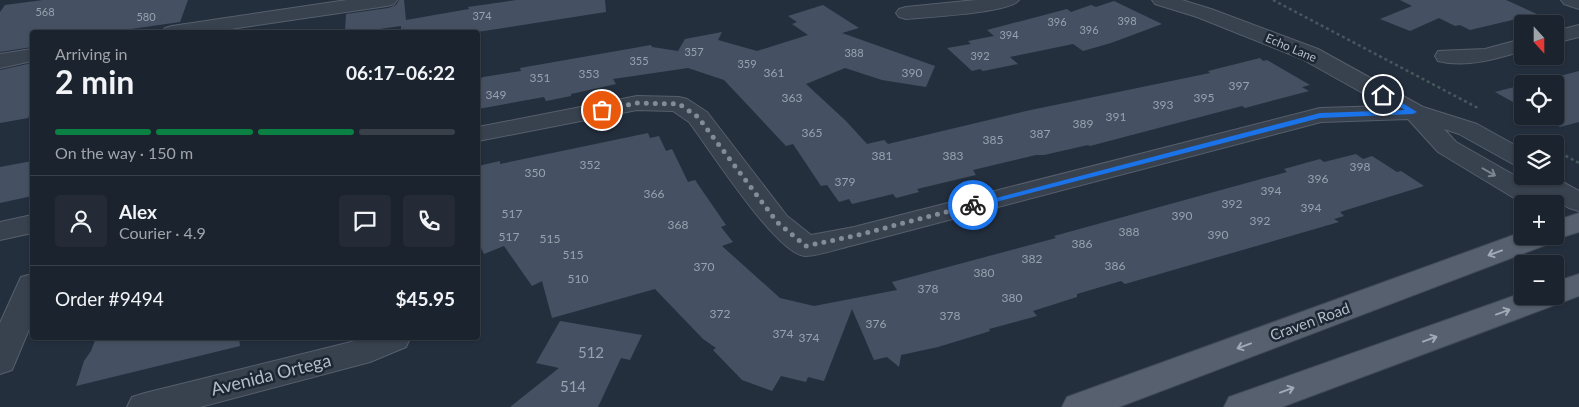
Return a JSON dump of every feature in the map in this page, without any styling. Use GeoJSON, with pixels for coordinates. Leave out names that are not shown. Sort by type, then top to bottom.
{"type":"FeatureCollection","features":[{"type":"Feature","properties":{"kind":"main road","name":"Craven Road"},"geometry":{"type":"LineString","coordinates":[[1080,407],[1516,245]]}},
{"type":"Feature","properties":{"kind":"main road"},"geometry":{"type":"LineString","coordinates":[[1564,290],[1579,285]]}},
{"type":"Feature","properties":{"kind":"main road"},"geometry":{"type":"LineString","coordinates":[[1242,407],[1522,305]]}},
{"type":"Feature","properties":{"kind":"street"},"geometry":{"type":"LineString","coordinates":[[179,30],[232,14],[387,0]]}},
{"type":"Feature","properties":{"kind":"street"},"geometry":{"type":"LineString","coordinates":[[906,13],[995,4],[1009,0]]}},
{"type":"Feature","properties":{"kind":"street","name":"Echo Lane"},"geometry":{"type":"LineString","coordinates":[[1162,0],[1204,13],[1310,54],[1514,167]]}},
{"type":"Feature","properties":{"kind":"street"},"geometry":{"type":"LineString","coordinates":[[1571,0],[1579,3]]}},
{"type":"Feature","properties":{"kind":"street"},"geometry":{"type":"LineString","coordinates":[[1564,35],[1579,31]]}},
{"type":"Feature","properties":{"kind":"street"},"geometry":{"type":"LineString","coordinates":[[1446,56],[1486,55],[1514,47]]}},
{"type":"Feature","properties":{"kind":"street"},"geometry":{"type":"LineString","coordinates":[[0,61],[30,55]]}},
{"type":"Feature","properties":{"kind":"street"},"geometry":{"type":"LineString","coordinates":[[480,134],[637,103],[679,104],[698,117],[777,222],[806,246],[854,236],[1320,116],[1413,112]]}},
{"type":"Feature","properties":{"kind":"street","name":"Echo Lane"},"geometry":{"type":"LineString","coordinates":[[1413,112],[1468,129],[1514,155]]}},
{"type":"Feature","properties":{"kind":"street","name":"Echo Lane"},"geometry":{"type":"LineString","coordinates":[[1413,112],[1447,147],[1529,195]]}},
{"type":"Feature","properties":{"kind":"street"},"geometry":{"type":"LineString","coordinates":[[1541,185],[1572,216]]}},
{"type":"Feature","properties":{"kind":"street"},"geometry":{"type":"LineString","coordinates":[[1553,185],[1572,216]]}},
{"type":"Feature","properties":{"kind":"street"},"geometry":{"type":"LineString","coordinates":[[0,231],[30,224]]}},
{"type":"Feature","properties":{"kind":"street"},"geometry":{"type":"LineString","coordinates":[[0,361],[30,291]]}},
{"type":"Feature","properties":{"kind":"street","name":"Avenida Ortega"},"geometry":{"type":"LineString","coordinates":[[146,407],[358,353],[389,340]]}},
{"type":"Feature","properties":{"kind":"path"},"geometry":{"type":"LineString","coordinates":[[1273,0],[1480,109]]}},
{"type":"Feature","properties":{"kind":"path"},"geometry":{"type":"LineString","coordinates":[[1520,131],[1527,135]]}},
{"type":"Feature","properties":{"kind":"path"},"geometry":{"type":"LineString","coordinates":[[1564,155],[1579,163]]}},
{"type":"Feature","properties":{"kind":"building"},"geometry":{"type":"Polygon","coordinates":[[[43,0],[188,0],[180,22],[124,30],[30,30],[30,47],[0,52],[0,12],[5,5],[43,0]]]}},
{"type":"Feature","properties":{"kind":"building"},"geometry":{"type":"Polygon","coordinates":[[[399,0],[404,0],[406,20],[469,9],[468,7],[516,0],[605,0],[606,12],[480,32],[480,30],[401,30],[401,26],[372,30],[345,30],[346,14],[388,8],[396,5],[399,0]]]}},
{"type":"Feature","properties":{"kind":"building"},"geometry":{"type":"Polygon","coordinates":[[[1400,0],[1506,0],[1537,14],[1514,15],[1514,19],[1470,30],[1460,25],[1455,26],[1439,18],[1410,31],[1380,19],[1412,6],[1400,0]]]}},
{"type":"Feature","properties":{"kind":"building"},"geometry":{"type":"Polygon","coordinates":[[[1114,1],[1162,24],[1083,51],[1073,44],[1010,57],[1018,64],[983,71],[980,69],[972,71],[947,48],[971,44],[968,41],[994,36],[987,30],[1067,9],[1071,12],[1091,5],[1096,7],[1114,1]]]}},
{"type":"Feature","properties":{"kind":"building"},"geometry":{"type":"Polygon","coordinates":[[[823,5],[859,28],[842,33],[935,66],[926,87],[882,80],[845,68],[806,84],[846,121],[867,144],[884,140],[888,144],[1026,111],[1210,73],[1208,71],[1260,58],[1263,61],[1267,60],[1310,85],[1302,87],[1309,91],[1245,108],[1242,106],[1090,146],[1036,155],[973,170],[976,175],[917,189],[919,192],[896,198],[893,194],[852,204],[849,199],[839,202],[827,185],[821,186],[793,144],[786,146],[724,80],[688,68],[613,79],[616,84],[546,101],[544,97],[480,109],[480,79],[483,77],[521,71],[520,68],[651,45],[652,47],[678,51],[685,39],[722,32],[718,40],[757,51],[808,35],[792,24],[797,22],[788,16],[823,5]]]}},
{"type":"Feature","properties":{"kind":"building"},"geometry":{"type":"Polygon","coordinates":[[[30,63],[30,114],[28,118],[0,123],[0,70],[30,63]]]}},
{"type":"Feature","properties":{"kind":"building"},"geometry":{"type":"Polygon","coordinates":[[[1579,71],[1579,122],[1560,127],[1556,125],[1564,125],[1564,75],[1579,71]]]}},
{"type":"Feature","properties":{"kind":"building"},"geometry":{"type":"Polygon","coordinates":[[[1514,87],[1514,103],[1495,92],[1514,87]]]}},
{"type":"Feature","properties":{"kind":"building"},"geometry":{"type":"Polygon","coordinates":[[[648,133],[650,138],[659,136],[666,151],[672,149],[688,182],[695,180],[726,225],[721,227],[733,242],[722,246],[780,298],[814,306],[897,290],[892,282],[1056,238],[1054,236],[1287,172],[1284,169],[1320,159],[1324,162],[1356,154],[1363,159],[1372,156],[1424,186],[1340,212],[1344,216],[1334,219],[1339,222],[1125,284],[1121,281],[1077,294],[1077,297],[1033,311],[1037,316],[989,329],[990,331],[938,347],[901,355],[899,367],[887,357],[874,360],[852,309],[824,381],[808,377],[806,382],[781,376],[772,391],[742,380],[713,350],[716,348],[703,339],[655,289],[552,318],[542,281],[532,286],[504,246],[484,254],[480,246],[480,166],[500,161],[500,164],[648,133]]]}},
{"type":"Feature","properties":{"kind":"building"},"geometry":{"type":"Polygon","coordinates":[[[30,161],[30,196],[0,203],[0,167],[30,161]]]}},
{"type":"Feature","properties":{"kind":"building"},"geometry":{"type":"Polygon","coordinates":[[[560,321],[642,335],[630,360],[621,358],[598,407],[510,407],[559,368],[536,363],[560,321]]]}},
{"type":"Feature","properties":{"kind":"building"},"geometry":{"type":"Polygon","coordinates":[[[95,340],[239,340],[240,346],[76,386],[84,361],[95,340]]]}},
{"type":"Feature","properties":{"kind":"way so far"},"geometry":{"type":"LineString","coordinates":[[602,110],[637,103],[679,104],[698,117],[777,222],[806,246],[854,236],[973,205]]}},
{"type":"Feature","properties":{"kind":"route"},"geometry":{"type":"LineString","coordinates":[[973,205],[1320,116],[1413,112],[1383,95]]}}]}
